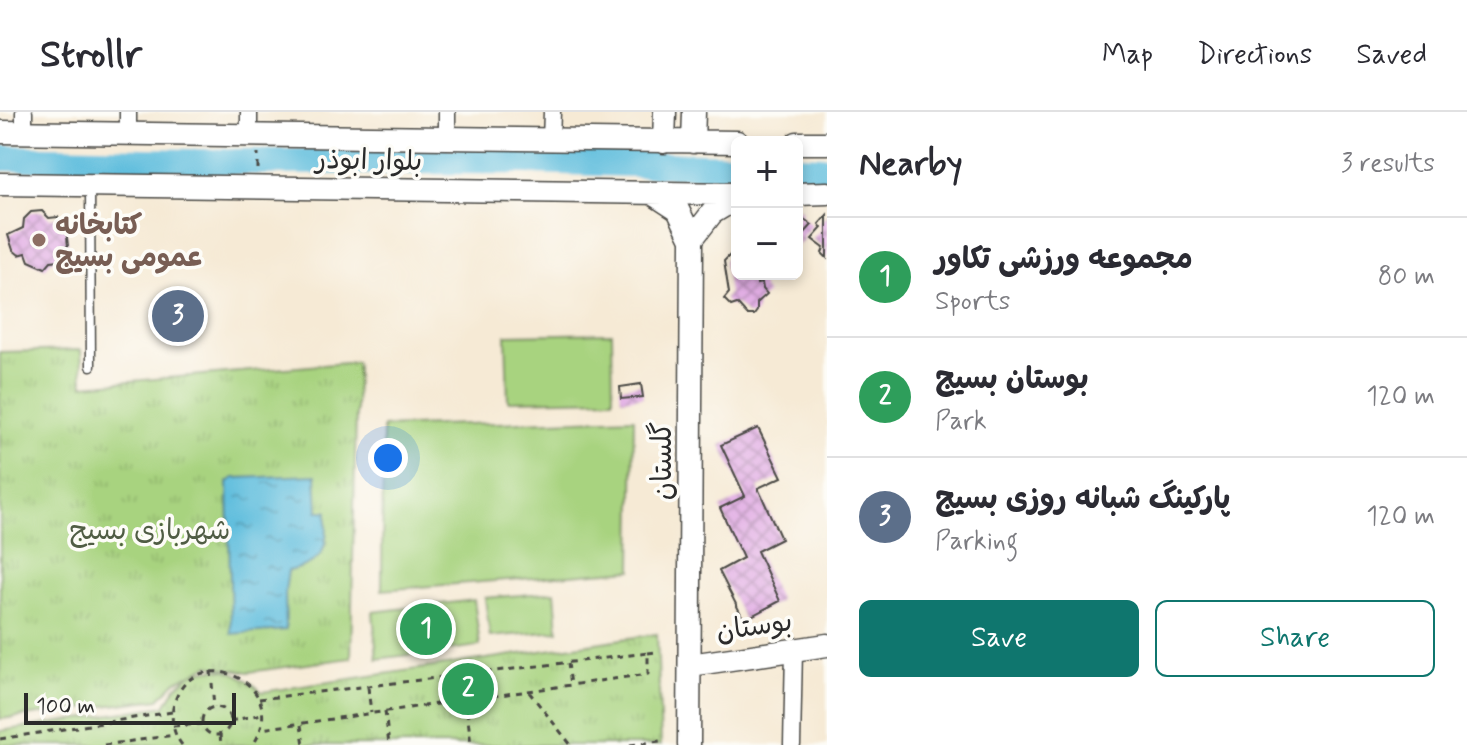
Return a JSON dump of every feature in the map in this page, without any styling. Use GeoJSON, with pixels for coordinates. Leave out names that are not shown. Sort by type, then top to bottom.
{"type":"FeatureCollection","features":[{"type":"Feature","properties":{"kind":"main road"},"geometry":{"type":"LineString","coordinates":[[664,142],[665,112]]}},
{"type":"Feature","properties":{"kind":"main road"},"geometry":{"type":"LineString","coordinates":[[693,142],[694,112]]}},
{"type":"Feature","properties":{"kind":"main road","name":"بلوار ابوذر"},"geometry":{"type":"LineString","coordinates":[[0,132],[24,122],[128,123],[254,140],[447,138],[731,142]]}},
{"type":"Feature","properties":{"kind":"main road"},"geometry":{"type":"LineString","coordinates":[[803,143],[827,143]]}},
{"type":"Feature","properties":{"kind":"main road","name":"بلوار ابوذر"},"geometry":{"type":"LineString","coordinates":[[0,184],[731,196]]}},
{"type":"Feature","properties":{"kind":"main road"},"geometry":{"type":"LineString","coordinates":[[652,193],[678,210],[692,239],[712,213],[731,200]]}},
{"type":"Feature","properties":{"kind":"main road"},"geometry":{"type":"LineString","coordinates":[[803,194],[827,193]]}},
{"type":"Feature","properties":{"kind":"main road","name":"گلستان"},"geometry":{"type":"LineString","coordinates":[[689,745],[692,239]]}},
{"type":"Feature","properties":{"kind":"main road","name":"بوستان"},"geometry":{"type":"LineString","coordinates":[[690,665],[827,645]]}},
{"type":"Feature","properties":{"kind":"street"},"geometry":{"type":"LineString","coordinates":[[249,112],[254,140]]}},
{"type":"Feature","properties":{"kind":"street"},"geometry":{"type":"LineString","coordinates":[[447,112],[447,138]]}},
{"type":"Feature","properties":{"kind":"street"},"geometry":{"type":"LineString","coordinates":[[551,140],[552,112]]}},
{"type":"Feature","properties":{"kind":"street"},"geometry":{"type":"LineString","coordinates":[[792,745],[794,650]]}},
{"type":"Feature","properties":{"kind":"lane"},"geometry":{"type":"LineString","coordinates":[[90,185],[91,366]]}},
{"type":"Feature","properties":{"kind":"path"},"geometry":{"type":"LineString","coordinates":[[254,140],[258,174]]}},
{"type":"Feature","properties":{"kind":"path"},"geometry":{"type":"LineString","coordinates":[[259,699],[657,652]]}},
{"type":"Feature","properties":{"kind":"path"},"geometry":{"type":"LineString","coordinates":[[261,729],[648,674],[648,653]]}},
{"type":"Feature","properties":{"kind":"path"},"geometry":{"type":"LineString","coordinates":[[568,663],[571,685]]}},
{"type":"Feature","properties":{"kind":"path"},"geometry":{"type":"LineString","coordinates":[[211,671],[214,707]]}},
{"type":"Feature","properties":{"kind":"path"},"geometry":{"type":"LineString","coordinates":[[182,745],[173,726],[172,712],[176,697],[196,676],[211,671],[240,677],[259,699],[263,714],[261,729],[253,745]]}},
{"type":"Feature","properties":{"kind":"path"},"geometry":{"type":"LineString","coordinates":[[463,675],[471,745]]}},
{"type":"Feature","properties":{"kind":"path"},"geometry":{"type":"LineString","coordinates":[[368,687],[371,713]]}},
{"type":"Feature","properties":{"kind":"path"},"geometry":{"type":"LineString","coordinates":[[528,691],[571,745]]}},
{"type":"Feature","properties":{"kind":"path"},"geometry":{"type":"LineString","coordinates":[[214,707],[223,709],[230,721],[227,730],[220,735],[206,732],[201,724],[202,715],[214,707]]}},
{"type":"Feature","properties":{"kind":"path"},"geometry":{"type":"LineString","coordinates":[[385,711],[389,745]]}},
{"type":"Feature","properties":{"kind":"path"},"geometry":{"type":"LineString","coordinates":[[0,739],[172,712]]}},
{"type":"Feature","properties":{"kind":"path"},"geometry":{"type":"LineString","coordinates":[[230,721],[263,714]]}},
{"type":"Feature","properties":{"kind":"path"},"geometry":{"type":"LineString","coordinates":[[173,726],[201,724]]}},
{"type":"Feature","properties":{"kind":"path"},"geometry":{"type":"LineString","coordinates":[[301,724],[304,745]]}},
{"type":"Feature","properties":{"kind":"path"},"geometry":{"type":"LineString","coordinates":[[104,745],[176,735]]}},
{"type":"Feature","properties":{"kind":"path"},"geometry":{"type":"LineString","coordinates":[[220,735],[221,745]]}},
{"type":"Feature","properties":{"kind":"path"},"geometry":{"type":"LineString","coordinates":[[630,745],[660,741]]}},
{"type":"Feature","properties":{"kind":"green space"},"geometry":{"type":"Polygon","coordinates":[[[612,333],[613,399],[508,401],[506,335],[612,333]]]}},
{"type":"Feature","properties":{"kind":"green space","name":"شهربازی بسیج"},"geometry":{"type":"Polygon","coordinates":[[[81,350],[83,385],[357,362],[351,658],[249,672],[208,665],[192,674],[212,669],[229,671],[262,692],[657,634],[661,745],[0,745],[0,731],[165,706],[176,687],[191,674],[176,681],[159,699],[0,719],[0,352],[81,350]]]}},
{"type":"Feature","properties":{"kind":"green space"},"geometry":{"type":"Polygon","coordinates":[[[634,418],[632,570],[382,590],[383,427],[634,418]]]}},
{"type":"Feature","properties":{"kind":"green space"},"geometry":{"type":"Polygon","coordinates":[[[555,592],[558,631],[490,637],[485,598],[555,592]]]}},
{"type":"Feature","properties":{"kind":"green space"},"geometry":{"type":"Polygon","coordinates":[[[474,600],[480,646],[377,659],[373,612],[474,600]]]}},
{"type":"Feature","properties":{"kind":"water"},"geometry":{"type":"Polygon","coordinates":[[[316,475],[318,511],[327,511],[325,544],[311,563],[288,571],[286,630],[231,634],[228,482],[234,478],[316,475]]]}},
{"type":"Feature","properties":{"kind":"building","name":"کتابخانه عمومی بسیج"},"geometry":{"type":"Polygon","coordinates":[[[42,211],[49,218],[58,217],[66,229],[68,246],[59,250],[60,260],[51,261],[45,268],[29,261],[26,253],[19,255],[13,250],[8,235],[23,228],[24,219],[31,212],[42,211]]]}},
{"type":"Feature","properties":{"kind":"building"},"geometry":{"type":"Polygon","coordinates":[[[827,215],[827,258],[822,253],[824,248],[812,239],[822,228],[819,224],[827,215]]]}},
{"type":"Feature","properties":{"kind":"building"},"geometry":{"type":"Polygon","coordinates":[[[803,218],[812,225],[803,235],[803,218]]]}},
{"type":"Feature","properties":{"kind":"building"},"geometry":{"type":"Polygon","coordinates":[[[731,254],[731,280],[757,280],[757,284],[762,283],[767,294],[757,303],[754,315],[747,315],[737,304],[731,306],[724,299],[729,293],[724,261],[731,254]]]}},
{"type":"Feature","properties":{"kind":"building"},"geometry":{"type":"Polygon","coordinates":[[[641,384],[643,397],[621,399],[620,387],[641,384]]]}},
{"type":"Feature","properties":{"kind":"building"},"geometry":{"type":"Polygon","coordinates":[[[758,428],[782,477],[758,488],[781,539],[757,551],[780,601],[744,620],[719,571],[743,558],[720,508],[745,496],[721,445],[758,428]]]}},
{"type":"Feature","properties":{"kind":"waterway"},"geometry":{"type":"LineString","coordinates":[[0,158],[194,162],[526,161],[731,167]]}},
{"type":"Feature","properties":{"kind":"waterway"},"geometry":{"type":"LineString","coordinates":[[803,168],[827,169]]}},
{"type":"Feature","properties":{"kind":"place","name":"کتابخانه عمومی بسیج"},"geometry":{"type":"Point","coordinates":[39,240]}},
{"type":"Feature","properties":{"kind":"place","name":"پارکینگ شبانه روزی بسیج"},"geometry":{"type":"Point","coordinates":[178,316]}},
{"type":"Feature","properties":{"kind":"place","name":"مجموعه ورزشی تکاور"},"geometry":{"type":"Point","coordinates":[426,629]}},
{"type":"Feature","properties":{"kind":"place","name":"بوستان بسیج"},"geometry":{"type":"Point","coordinates":[468,689]}}]}
